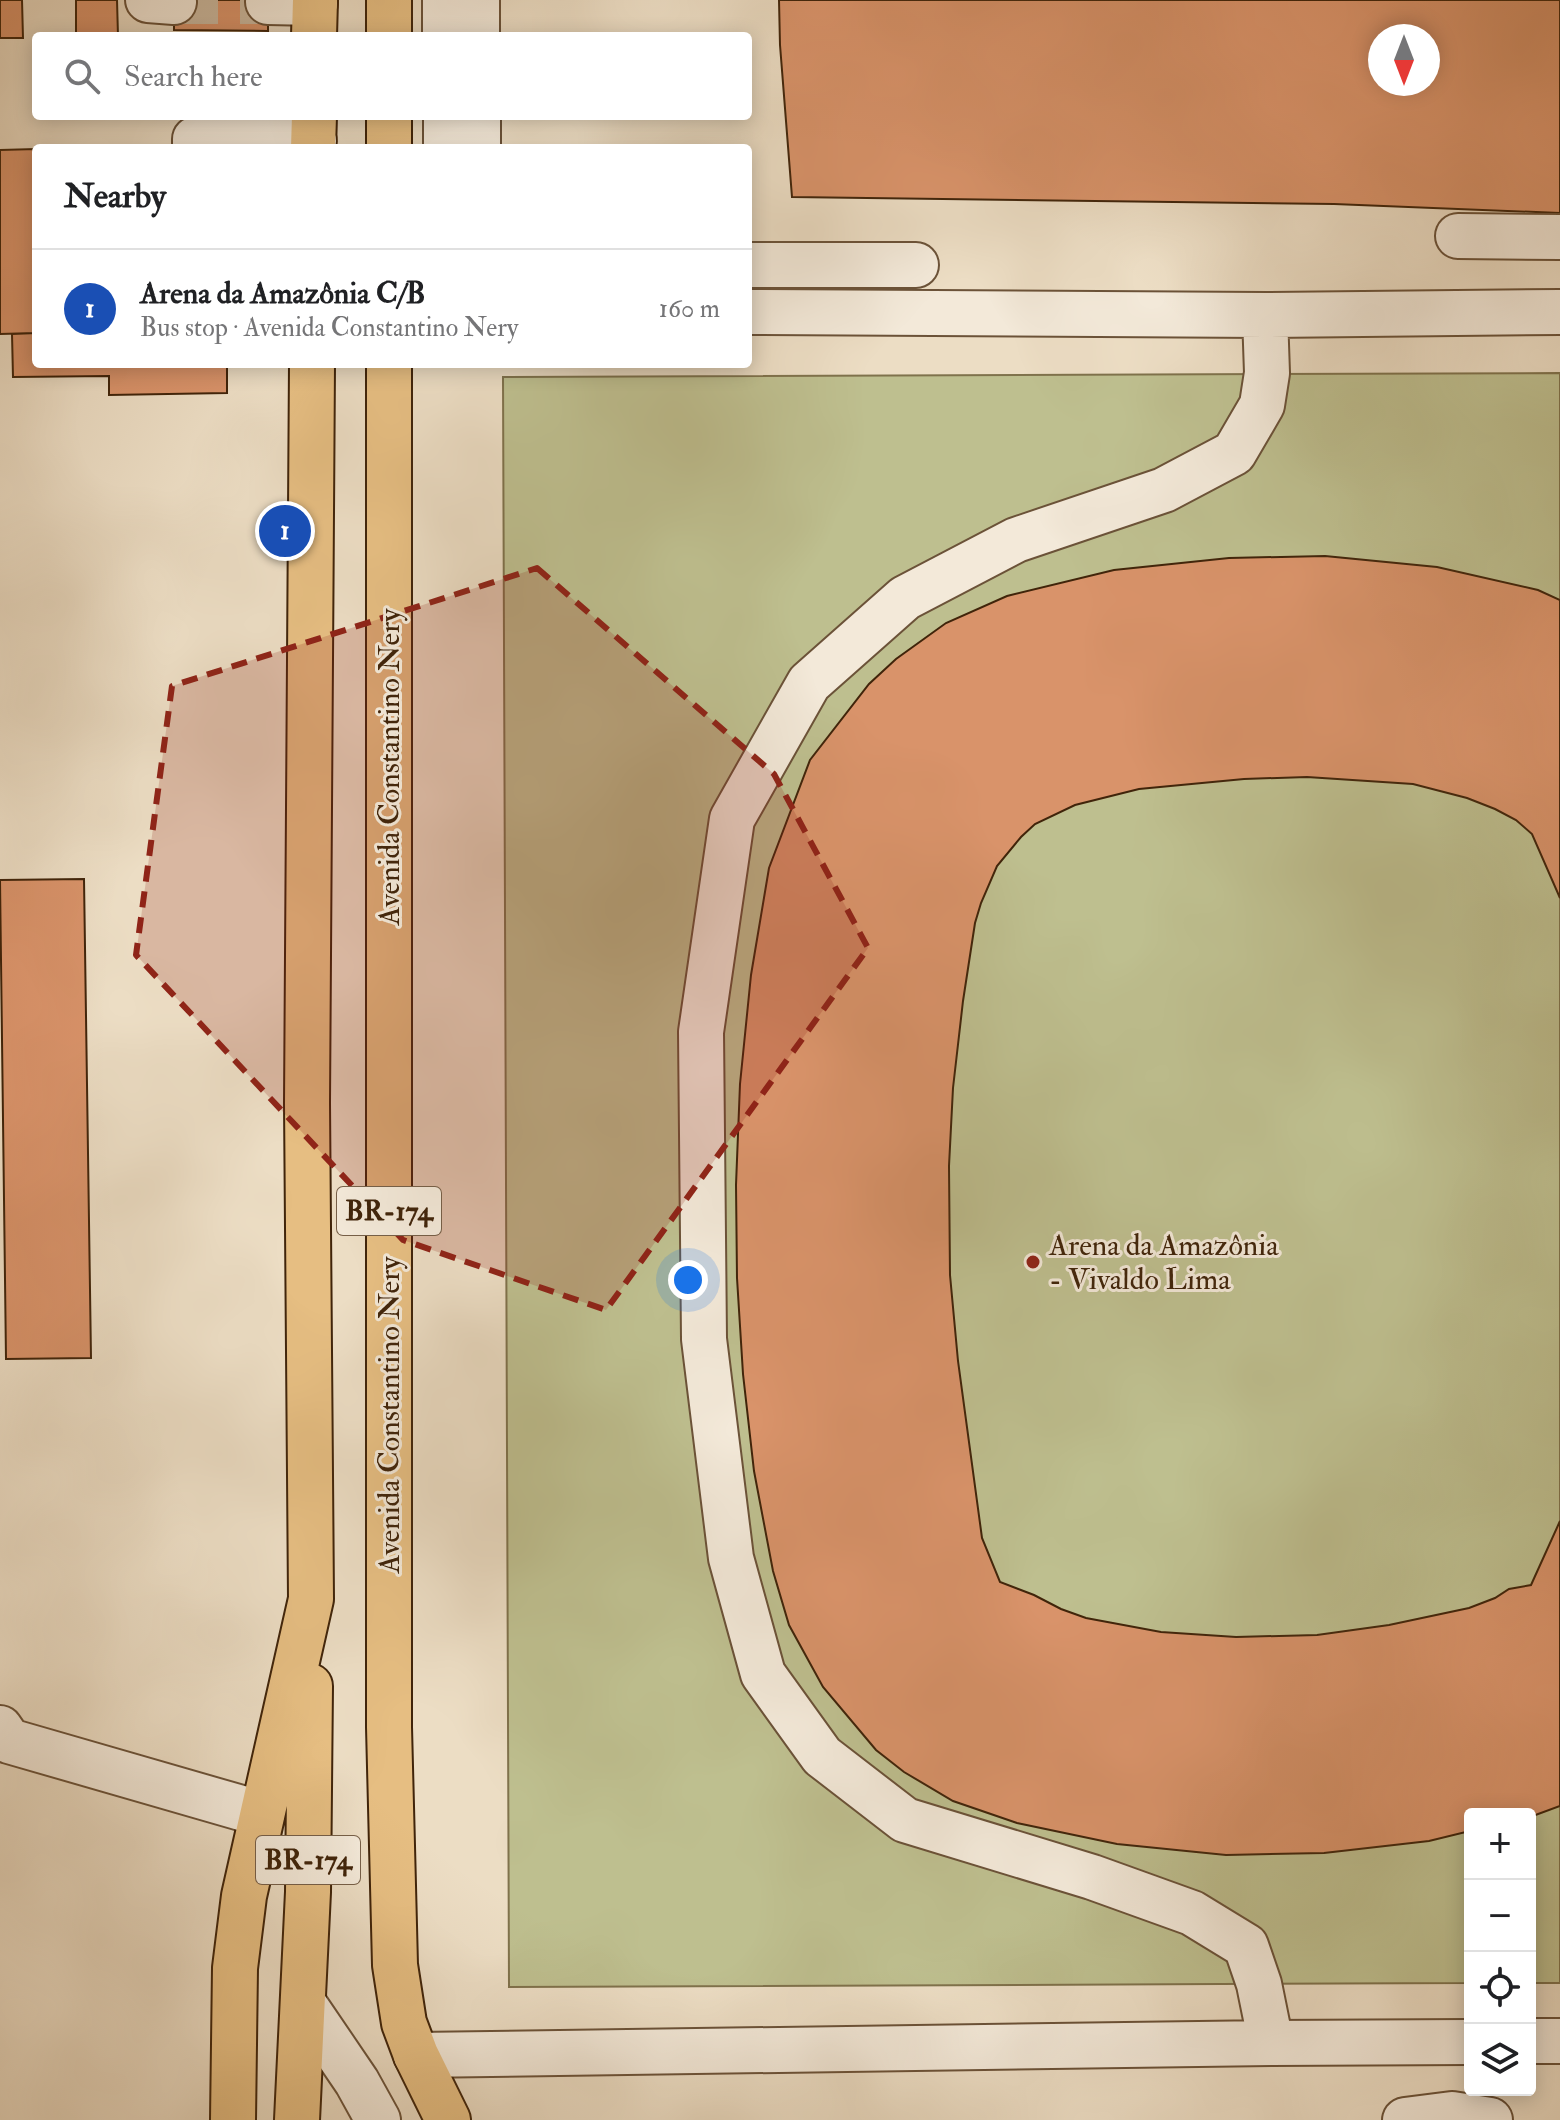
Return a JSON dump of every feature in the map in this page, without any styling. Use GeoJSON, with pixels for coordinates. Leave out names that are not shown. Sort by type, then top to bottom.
{"type":"FeatureCollection","features":[{"type":"Feature","properties":{"kind":"highway"},"geometry":{"type":"LineString","coordinates":[[389,0],[389,32]]}},
{"type":"Feature","properties":{"kind":"highway"},"geometry":{"type":"LineString","coordinates":[[389,120],[389,144]]}},
{"type":"Feature","properties":{"kind":"highway","name":"BR-174"},"geometry":{"type":"LineString","coordinates":[[297,2120],[308,1892],[311,1599],[307,1087],[312,368]]}},
{"type":"Feature","properties":{"kind":"highway","name":"Avenida Constantino Nery"},"geometry":{"type":"LineString","coordinates":[[389,368],[389,1727],[395,1965],[404,2023],[448,2120]]}},
{"type":"Feature","properties":{"kind":"highway"},"geometry":{"type":"LineString","coordinates":[[233,2120],[235,1968],[244,1896],[311,1599]]}},
{"type":"Feature","properties":{"kind":"street"},"geometry":{"type":"LineString","coordinates":[[445,0],[445,32]]}},
{"type":"Feature","properties":{"kind":"street"},"geometry":{"type":"LineString","coordinates":[[477,0],[477,32]]}},
{"type":"Feature","properties":{"kind":"street"},"geometry":{"type":"LineString","coordinates":[[268,2],[315,13]]}},
{"type":"Feature","properties":{"kind":"street"},"geometry":{"type":"LineString","coordinates":[[446,120],[446,144]]}},
{"type":"Feature","properties":{"kind":"street"},"geometry":{"type":"LineString","coordinates":[[478,120],[478,144]]}},
{"type":"Feature","properties":{"kind":"street"},"geometry":{"type":"LineString","coordinates":[[196,134],[314,135]]}},
{"type":"Feature","properties":{"kind":"street"},"geometry":{"type":"LineString","coordinates":[[1458,236],[1560,237]]}},
{"type":"Feature","properties":{"kind":"street"},"geometry":{"type":"LineString","coordinates":[[752,265],[916,265]]}},
{"type":"Feature","properties":{"kind":"street"},"geometry":{"type":"LineString","coordinates":[[752,312],[1265,315],[1560,312]]}},
{"type":"Feature","properties":{"kind":"street"},"geometry":{"type":"LineString","coordinates":[[1265,315],[1267,373],[1262,405],[1234,453],[1164,490],[1016,540],[905,598],[809,683],[732,819],[701,1032],[704,1339],[731,1558],[763,1674],[822,1756],[905,1820],[1092,1877],[1192,1913],[1246,1946],[1259,1984],[1271,2043]]}},
{"type":"Feature","properties":{"kind":"street"},"geometry":{"type":"LineString","coordinates":[[0,1728],[9,1741],[262,1814]]}},
{"type":"Feature","properties":{"kind":"street"},"geometry":{"type":"LineString","coordinates":[[304,2004],[306,2120]]}},
{"type":"Feature","properties":{"kind":"street"},"geometry":{"type":"LineString","coordinates":[[304,2004],[357,2082],[378,2120]]}},
{"type":"Feature","properties":{"kind":"street"},"geometry":{"type":"LineString","coordinates":[[1536,2041],[1560,2041]]}},
{"type":"Feature","properties":{"kind":"street"},"geometry":{"type":"LineString","coordinates":[[416,2055],[1464,2042]]}},
{"type":"Feature","properties":{"kind":"street"},"geometry":{"type":"LineString","coordinates":[[1405,2120],[1452,2114],[1490,2120]]}},
{"type":"Feature","properties":{"kind":"highlighted area"},"geometry":{"type":"Polygon","coordinates":[[[537,568],[774,774],[868,948],[606,1310],[403,1240],[136,955],[172,686],[537,568]]]}},
{"type":"Feature","properties":{"kind":"green space","name":"Arena da Amazônia - Vivaldo Lima"},"geometry":{"type":"Polygon","coordinates":[[[1560,373],[1560,1983],[1536,1983],[1536,1808],[1464,1808],[1464,1983],[509,1987],[503,377],[1560,373]]]}},
{"type":"Feature","properties":{"kind":"building"},"geometry":{"type":"Polygon","coordinates":[[[0,0],[22,0],[23,38],[0,38],[0,0]]]}},
{"type":"Feature","properties":{"kind":"building"},"geometry":{"type":"Polygon","coordinates":[[[76,0],[117,0],[118,32],[76,32],[76,0]]]}},
{"type":"Feature","properties":{"kind":"building"},"geometry":{"type":"Polygon","coordinates":[[[174,0],[268,0],[268,31],[174,30],[174,0]]]}},
{"type":"Feature","properties":{"kind":"building"},"geometry":{"type":"Polygon","coordinates":[[[779,0],[1560,0],[1560,213],[1334,204],[792,197],[779,0]]]}},
{"type":"Feature","properties":{"kind":"building"},"geometry":{"type":"Polygon","coordinates":[[[32,149],[32,333],[0,334],[0,150],[32,149]]]}},
{"type":"Feature","properties":{"kind":"building"},"geometry":{"type":"Polygon","coordinates":[[[32,333],[32,368],[227,368],[227,393],[109,395],[109,376],[13,377],[12,334],[32,333]]]}},
{"type":"Feature","properties":{"kind":"building"},"geometry":{"type":"Polygon","coordinates":[[[1325,556],[1437,567],[1538,590],[1560,600],[1560,898],[1532,834],[1516,820],[1467,798],[1413,784],[1307,777],[1244,779],[1139,789],[1075,805],[1035,824],[1021,837],[997,866],[975,923],[953,1088],[949,1166],[950,1275],[958,1361],[982,1538],[1000,1582],[1086,1618],[1161,1632],[1236,1637],[1317,1635],[1389,1625],[1469,1608],[1509,1589],[1531,1585],[1560,1521],[1560,1806],[1536,1815],[1536,1808],[1464,1808],[1464,1832],[1429,1841],[1324,1853],[1226,1855],[1117,1844],[1017,1823],[953,1801],[904,1772],[876,1750],[823,1687],[789,1625],[773,1571],[754,1471],[743,1374],[737,1278],[736,1185],[740,1084],[751,975],[769,868],[810,760],[869,684],[896,659],[946,623],[1007,596],[1114,570],[1229,558],[1325,556]]]}},
{"type":"Feature","properties":{"kind":"building"},"geometry":{"type":"Polygon","coordinates":[[[84,879],[91,1358],[6,1359],[0,880],[84,879]]]}},
{"type":"Feature","properties":{"kind":"tunnel"},"geometry":{"type":"LineString","coordinates":[[174,2],[268,2]]}},
{"type":"Feature","properties":{"kind":"place","name":"Arena da Amazônia C/B"},"geometry":{"type":"Point","coordinates":[285,531]}},
{"type":"Feature","properties":{"kind":"place","name":"Arena da Amazônia - Vivaldo Lima"},"geometry":{"type":"Point","coordinates":[1033,1262]}}]}
